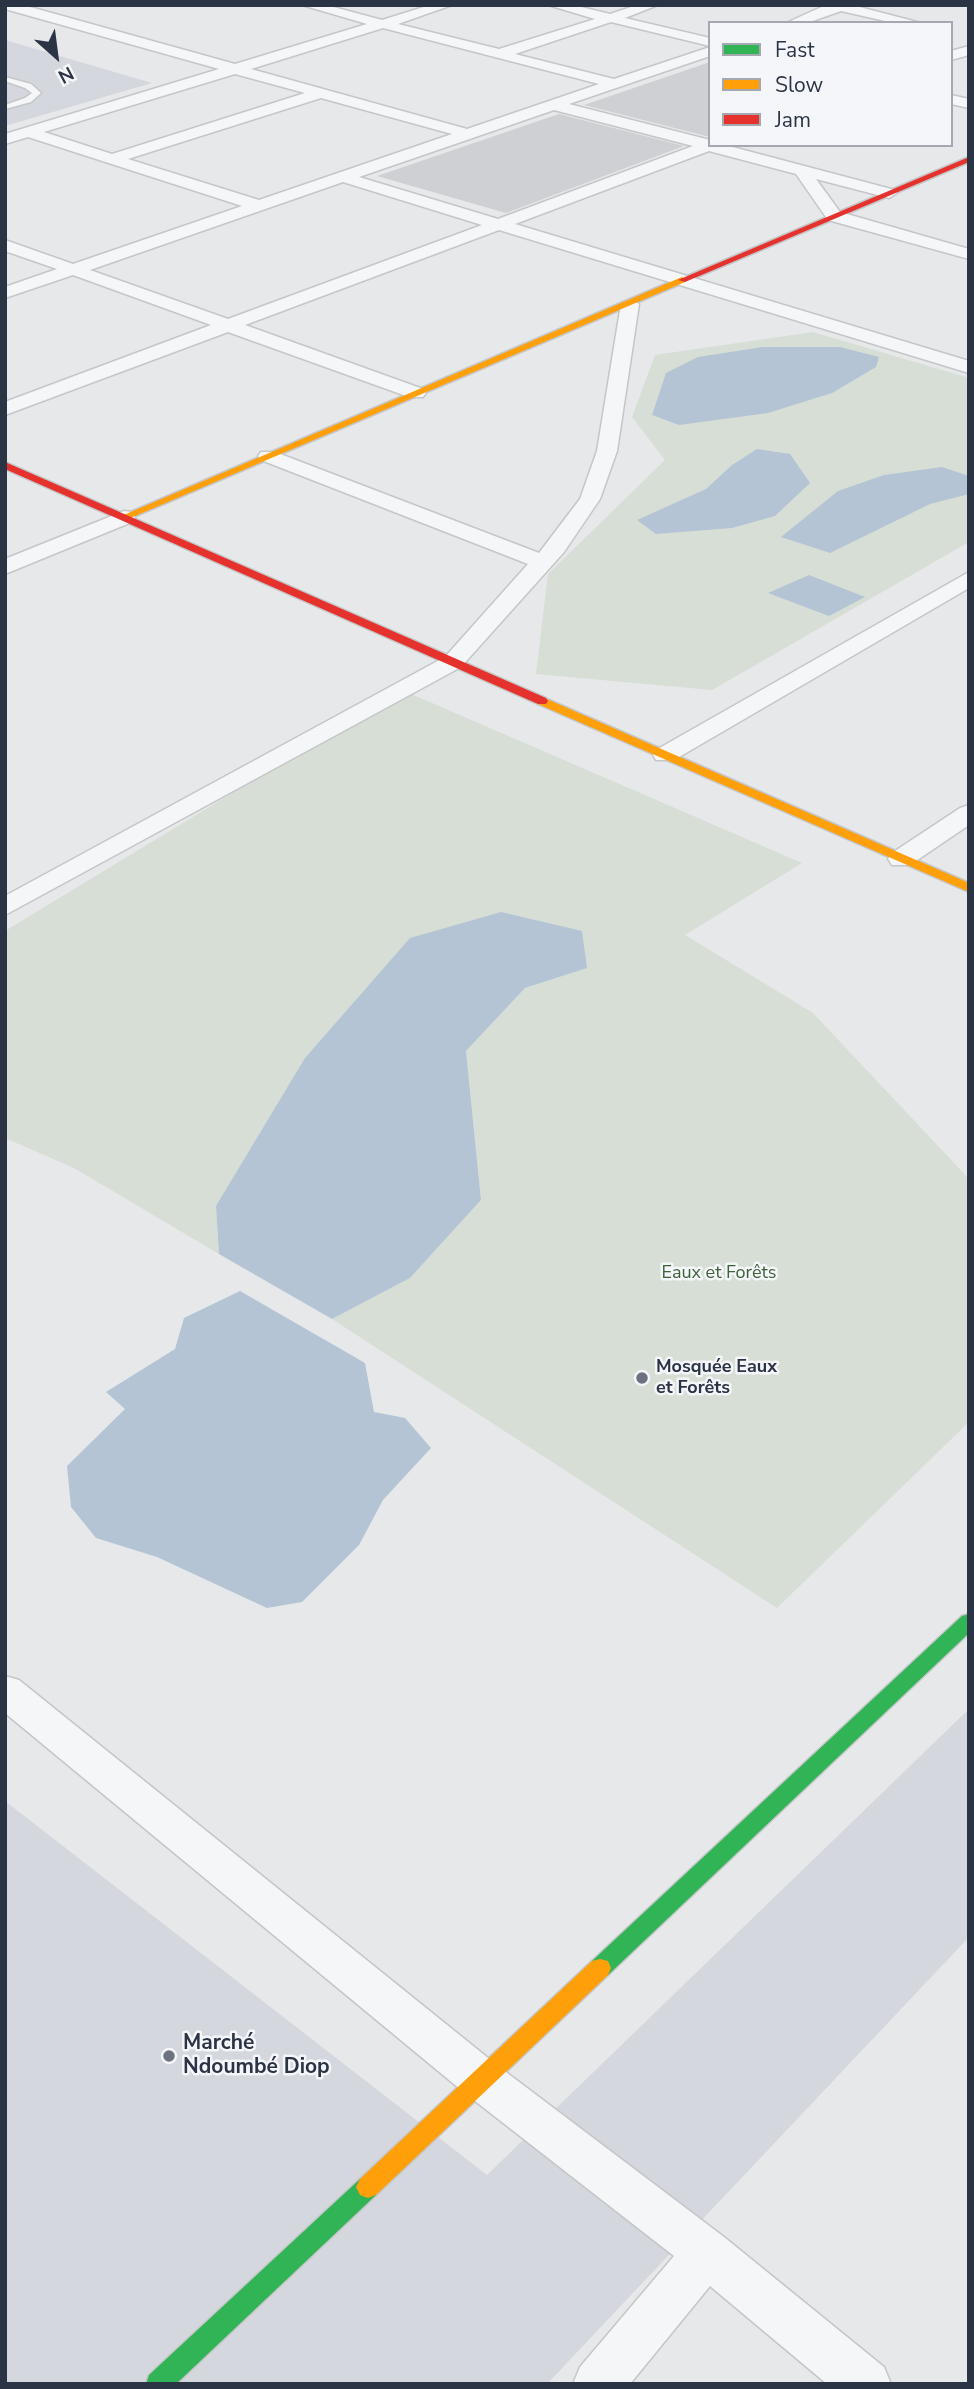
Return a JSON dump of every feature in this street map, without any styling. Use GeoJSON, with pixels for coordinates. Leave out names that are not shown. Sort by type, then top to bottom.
{"type":"FeatureCollection","features":[{"type":"Feature","properties":{"kind":"street"},"geometry":{"type":"LineString","coordinates":[[7,5],[467,134]]}},
{"type":"Feature","properties":{"kind":"street"},"geometry":{"type":"LineString","coordinates":[[309,5],[616,83]]}},
{"type":"Feature","properties":{"kind":"street"},"geometry":{"type":"LineString","coordinates":[[5,139],[445,5]]}},
{"type":"Feature","properties":{"kind":"street"},"geometry":{"type":"LineString","coordinates":[[555,5],[708,42]]}},
{"type":"Feature","properties":{"kind":"street"},"geometry":{"type":"LineString","coordinates":[[499,54],[651,5]]}},
{"type":"Feature","properties":{"kind":"street"},"geometry":{"type":"LineString","coordinates":[[798,21],[839,6],[905,21]]}},
{"type":"Feature","properties":{"kind":"street"},"geometry":{"type":"LineString","coordinates":[[5,293],[708,52]]}},
{"type":"Feature","properties":{"kind":"street"},"geometry":{"type":"LineString","coordinates":[[112,159],[321,93]]}},
{"type":"Feature","properties":{"kind":"street"},"geometry":{"type":"LineString","coordinates":[[554,104],[708,145]]}},
{"type":"Feature","properties":{"kind":"street"},"geometry":{"type":"LineString","coordinates":[[28,132],[260,206]]}},
{"type":"Feature","properties":{"kind":"street"},"geometry":{"type":"LineString","coordinates":[[5,410],[708,145]]}},
{"type":"Feature","properties":{"kind":"street"},"geometry":{"type":"LineString","coordinates":[[716,147],[889,192]]}},
{"type":"Feature","properties":{"kind":"street"},"geometry":{"type":"LineString","coordinates":[[5,567],[969,159]]}},
{"type":"Feature","properties":{"kind":"street"},"geometry":{"type":"LineString","coordinates":[[802,170],[834,216],[969,254]]}},
{"type":"Feature","properties":{"kind":"street"},"geometry":{"type":"LineString","coordinates":[[342,177],[969,366]]}},
{"type":"Feature","properties":{"kind":"street"},"geometry":{"type":"LineString","coordinates":[[5,244],[415,393]]}},
{"type":"Feature","properties":{"kind":"street"},"geometry":{"type":"LineString","coordinates":[[5,907],[453,662],[542,562],[590,499],[607,451],[610,418],[630,304]]}},
{"type":"Feature","properties":{"kind":"street"},"geometry":{"type":"LineString","coordinates":[[268,456],[542,562]]}},
{"type":"Feature","properties":{"kind":"street"},"geometry":{"type":"LineString","coordinates":[[5,465],[969,888]]}},
{"type":"Feature","properties":{"kind":"street"},"geometry":{"type":"LineString","coordinates":[[665,755],[969,579]]}},
{"type":"Feature","properties":{"kind":"street"},"geometry":{"type":"LineString","coordinates":[[901,859],[969,813]]}},
{"type":"Feature","properties":{"kind":"street"},"geometry":{"type":"LineString","coordinates":[[158,2384],[969,1621]]}},
{"type":"Feature","properties":{"kind":"street"},"geometry":{"type":"LineString","coordinates":[[5,1691],[482,2080],[708,2253],[866,2384]]}},
{"type":"Feature","properties":{"kind":"street"},"geometry":{"type":"LineString","coordinates":[[598,2384],[708,2253]]}},
{"type":"Feature","properties":{"kind":"lane"},"geometry":{"type":"LineString","coordinates":[[5,79],[28,86],[37,93],[28,100],[5,107]]}},
{"type":"Feature","properties":{"kind":"shaded area"},"geometry":{"type":"Polygon","coordinates":[[[5,40],[152,83],[5,126],[5,40]]]}},
{"type":"Feature","properties":{"kind":"shaded area","name":"Marché Ndoumbé Diop"},"geometry":{"type":"Polygon","coordinates":[[[969,1709],[969,1937],[547,2384],[5,2384],[5,1801],[487,2175],[969,1709]]]}},
{"type":"Feature","properties":{"kind":"green space"},"geometry":{"type":"Polygon","coordinates":[[[813,332],[969,378],[969,542],[712,690],[536,674],[548,574],[665,460],[632,417],[655,355],[813,332]]]}},
{"type":"Feature","properties":{"kind":"green space","name":"Eaux et Forêts"},"geometry":{"type":"Polygon","coordinates":[[[402,690],[802,863],[685,935],[813,1013],[969,1179],[969,1422],[777,1608],[332,1319],[410,1278],[481,1200],[466,1051],[525,988],[586,968],[581,931],[216,1206],[219,1254],[74,1168],[5,1138],[5,931],[402,690]]]}},
{"type":"Feature","properties":{"kind":"water"},"geometry":{"type":"Polygon","coordinates":[[[763,347],[840,347],[879,357],[876,367],[832,393],[768,413],[679,425],[652,415],[666,373],[698,357],[763,347]]]}},
{"type":"Feature","properties":{"kind":"water"},"geometry":{"type":"Polygon","coordinates":[[[757,449],[790,454],[810,483],[775,516],[732,528],[656,534],[637,520],[706,489],[732,465],[757,449]]]}},
{"type":"Feature","properties":{"kind":"water"},"geometry":{"type":"Polygon","coordinates":[[[942,467],[969,476],[969,494],[930,504],[830,553],[781,537],[838,491],[884,475],[942,467]]]}},
{"type":"Feature","properties":{"kind":"water"},"geometry":{"type":"Polygon","coordinates":[[[809,575],[865,597],[829,616],[768,593],[809,575]]]}},
{"type":"Feature","properties":{"kind":"water"},"geometry":{"type":"Polygon","coordinates":[[[501,912],[582,931],[587,968],[525,988],[466,1051],[481,1200],[410,1278],[332,1319],[219,1254],[216,1206],[305,1058],[410,938],[501,912]]]}},
{"type":"Feature","properties":{"kind":"water"},"geometry":{"type":"Polygon","coordinates":[[[240,1291],[365,1363],[374,1412],[405,1418],[431,1448],[383,1500],[359,1545],[302,1602],[267,1608],[157,1557],[96,1538],[71,1507],[67,1466],[125,1409],[106,1392],[175,1349],[184,1318],[240,1291]]]}},
{"type":"Feature","properties":{"kind":"building"},"geometry":{"type":"Polygon","coordinates":[[[708,63],[708,136],[584,105],[708,63]]]}},
{"type":"Feature","properties":{"kind":"building"},"geometry":{"type":"Polygon","coordinates":[[[559,114],[684,146],[506,213],[377,176],[559,114]]]}},
{"type":"Feature","properties":{"kind":"traffic: fast"},"geometry":{"type":"LineString","coordinates":[[600,1968],[969,1621]]}},
{"type":"Feature","properties":{"kind":"traffic: fast"},"geometry":{"type":"LineString","coordinates":[[158,2384],[368,2187]]}},
{"type":"Feature","properties":{"kind":"traffic: slow"},"geometry":{"type":"LineString","coordinates":[[124,517],[682,280]]}},
{"type":"Feature","properties":{"kind":"traffic: slow"},"geometry":{"type":"LineString","coordinates":[[542,701],[969,888]]}},
{"type":"Feature","properties":{"kind":"traffic: slow"},"geometry":{"type":"LineString","coordinates":[[368,2187],[600,1968]]}},
{"type":"Feature","properties":{"kind":"traffic: jam"},"geometry":{"type":"LineString","coordinates":[[682,280],[969,159]]}},
{"type":"Feature","properties":{"kind":"traffic: jam"},"geometry":{"type":"LineString","coordinates":[[5,465],[542,701]]}},
{"type":"Feature","properties":{"kind":"place","name":"Mosquée Eaux et Forêts"},"geometry":{"type":"Point","coordinates":[642,1378]}},
{"type":"Feature","properties":{"kind":"place","name":"Marché Ndoumbé Diop"},"geometry":{"type":"Point","coordinates":[169,2056]}}]}
